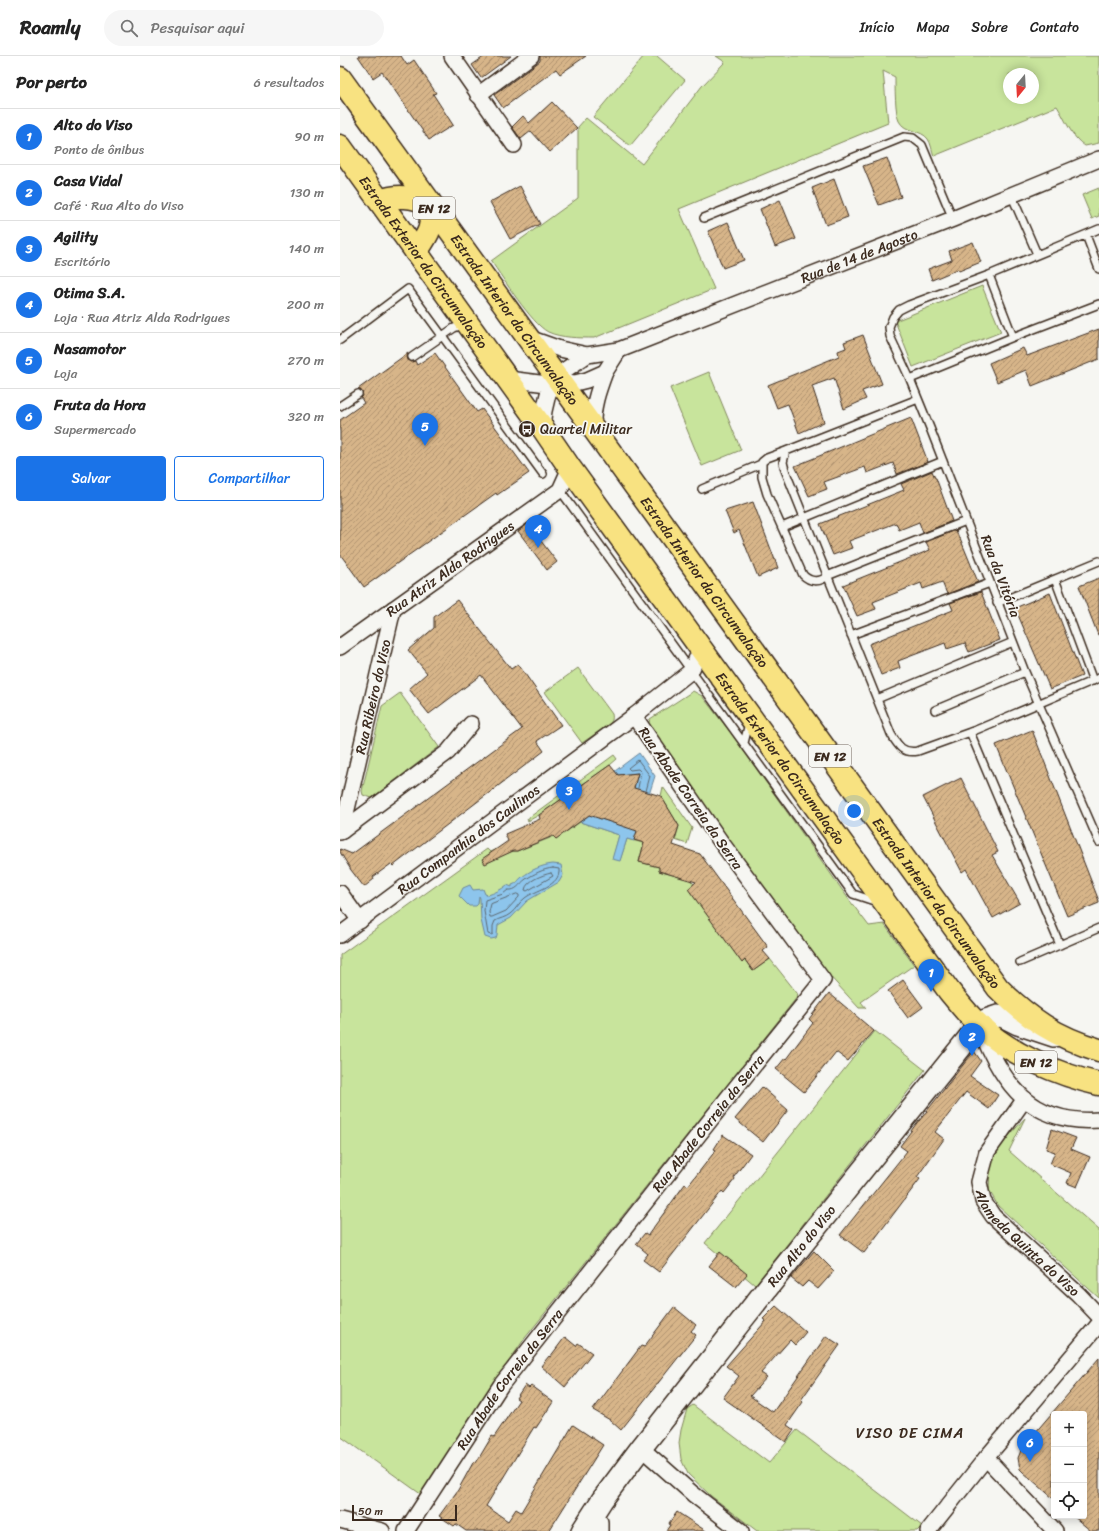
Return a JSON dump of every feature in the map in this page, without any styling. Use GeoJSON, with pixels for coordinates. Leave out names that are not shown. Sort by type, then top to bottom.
{"type":"FeatureCollection","features":[{"type":"Feature","properties":{"kind":"main road","name":"Estrada Interior da Circunvalação"},"geometry":{"type":"LineString","coordinates":[[340,78],[998,988],[1030,1018],[1060,1036],[1099,1050]]}},
{"type":"Feature","properties":{"kind":"main road","name":"Estrada Exterior da Circunvalação"},"geometry":{"type":"LineString","coordinates":[[340,146],[508,379],[570,468],[949,991],[979,1025],[992,1036],[1032,1060],[1052,1069],[1099,1084]]}},
{"type":"Feature","properties":{"kind":"main road"},"geometry":{"type":"LineString","coordinates":[[380,201],[391,196],[413,197],[430,203],[432,220],[428,235],[416,252]]}},
{"type":"Feature","properties":{"kind":"main road","name":"Rua Alto do Viso"},"geometry":{"type":"LineString","coordinates":[[594,1519],[641,1448],[979,1025],[992,1017],[1004,1017],[1018,1024],[1076,1043]]}},
{"type":"Feature","properties":{"kind":"street"},"geometry":{"type":"LineString","coordinates":[[452,56],[514,145]]}},
{"type":"Feature","properties":{"kind":"street"},"geometry":{"type":"LineString","coordinates":[[478,95],[531,56]]}},
{"type":"Feature","properties":{"kind":"street","name":"Rua de 14 de Agosto"},"geometry":{"type":"LineString","coordinates":[[528,338],[560,349],[587,355],[618,350],[1099,159]]}},
{"type":"Feature","properties":{"kind":"street"},"geometry":{"type":"LineString","coordinates":[[593,426],[592,413],[596,398],[605,372],[618,350]]}},
{"type":"Feature","properties":{"kind":"street","name":"Rua de 14 de Agosto"},"geometry":{"type":"LineString","coordinates":[[542,427],[544,411],[551,388],[558,381],[565,370],[587,355]]}},
{"type":"Feature","properties":{"kind":"street"},"geometry":{"type":"LineString","coordinates":[[508,379],[540,384],[558,381],[575,383],[605,372]]}},
{"type":"Feature","properties":{"kind":"street","name":"Rua Atriz Alda Rodrigues"},"geometry":{"type":"LineString","coordinates":[[340,647],[560,490],[570,468]]}},
{"type":"Feature","properties":{"kind":"street","name":"Rua Ribeiro do Viso"},"geometry":{"type":"LineString","coordinates":[[341,832],[394,609]]}},
{"type":"Feature","properties":{"kind":"street","name":"Rua Companhia dos Caulinos"},"geometry":{"type":"LineString","coordinates":[[340,935],[634,716],[691,671],[701,648]]}},
{"type":"Feature","properties":{"kind":"street","name":"Rua Abade Correia da Serra"},"geometry":{"type":"LineString","coordinates":[[406,1531],[501,1385],[823,980],[721,842],[634,716]]}},
{"type":"Feature","properties":{"kind":"street","name":"Rua Ribeiro do Viso"},"geometry":{"type":"LineString","coordinates":[[341,832],[448,752],[471,724]]}},
{"type":"Feature","properties":{"kind":"street"},"geometry":{"type":"LineString","coordinates":[[340,893],[360,921]]}},
{"type":"Feature","properties":{"kind":"street"},"geometry":{"type":"LineString","coordinates":[[979,1025],[990,1052],[1006,1078],[1024,1100],[1039,1110],[1063,1118],[1084,1121],[1099,1120]]}},
{"type":"Feature","properties":{"kind":"street","name":"Alameda Quinta do Viso"},"geometry":{"type":"LineString","coordinates":[[1024,1100],[987,1152],[979,1182],[983,1201],[993,1216],[1078,1294],[1099,1316]]}},
{"type":"Feature","properties":{"kind":"street"},"geometry":{"type":"LineString","coordinates":[[928,1531],[986,1458],[1099,1324]]}},
{"type":"Feature","properties":{"kind":"street"},"geometry":{"type":"LineString","coordinates":[[641,1448],[693,1494],[741,1531]]}},
{"type":"Feature","properties":{"kind":"street"},"geometry":{"type":"LineString","coordinates":[[986,1458],[1055,1531]]}},
{"type":"Feature","properties":{"kind":"street"},"geometry":{"type":"LineString","coordinates":[[340,1520],[382,1531]]}},
{"type":"Feature","properties":{"kind":"lane"},"geometry":{"type":"LineString","coordinates":[[704,218],[904,137],[913,138],[922,145],[953,218]]}},
{"type":"Feature","properties":{"kind":"lane"},"geometry":{"type":"LineString","coordinates":[[1011,194],[1037,254]]}},
{"type":"Feature","properties":{"kind":"lane"},"geometry":{"type":"LineString","coordinates":[[1013,337],[989,275],[1099,229]]}},
{"type":"Feature","properties":{"kind":"lane"},"geometry":{"type":"LineString","coordinates":[[1086,235],[1099,268]]}},
{"type":"Feature","properties":{"kind":"lane","name":"Rua da Vitória"},"geometry":{"type":"LineString","coordinates":[[989,275],[899,310],[893,317],[889,327],[890,336],[918,399],[1024,672],[1039,703],[1099,842]]}},
{"type":"Feature","properties":{"kind":"lane"},"geometry":{"type":"LineString","coordinates":[[340,340],[408,289],[543,474]]}},
{"type":"Feature","properties":{"kind":"lane"},"geometry":{"type":"LineString","coordinates":[[910,379],[1099,304]]}},
{"type":"Feature","properties":{"kind":"lane"},"geometry":{"type":"LineString","coordinates":[[412,357],[454,328],[468,325]]}},
{"type":"Feature","properties":{"kind":"lane"},"geometry":{"type":"LineString","coordinates":[[340,406],[358,394]]}},
{"type":"Feature","properties":{"kind":"lane"},"geometry":{"type":"LineString","coordinates":[[702,489],[761,464],[767,458],[918,399]]}},
{"type":"Feature","properties":{"kind":"lane"},"geometry":{"type":"LineString","coordinates":[[786,451],[783,466],[891,734],[903,750],[911,752],[918,751],[970,732],[1096,680],[1055,579]]}},
{"type":"Feature","properties":{"kind":"lane"},"geometry":{"type":"LineString","coordinates":[[782,527],[943,462]]}},
{"type":"Feature","properties":{"kind":"lane"},"geometry":{"type":"LineString","coordinates":[[761,464],[765,488],[803,575],[810,580],[821,580],[827,576],[966,521]]}},
{"type":"Feature","properties":{"kind":"lane"},"geometry":{"type":"LineString","coordinates":[[560,490],[853,894],[888,905]]}},
{"type":"Feature","properties":{"kind":"lane"},"geometry":{"type":"LineString","coordinates":[[997,602],[1099,561]]}},
{"type":"Feature","properties":{"kind":"lane"},"geometry":{"type":"LineString","coordinates":[[851,635],[990,583]]}},
{"type":"Feature","properties":{"kind":"lane"},"geometry":{"type":"LineString","coordinates":[[877,699],[1013,642]]}},
{"type":"Feature","properties":{"kind":"lane"},"geometry":{"type":"LineString","coordinates":[[935,710],[1024,672]]}},
{"type":"Feature","properties":{"kind":"lane"},"geometry":{"type":"LineString","coordinates":[[744,743],[751,717]]}},
{"type":"Feature","properties":{"kind":"lane"},"geometry":{"type":"LineString","coordinates":[[970,732],[1060,945]]}},
{"type":"Feature","properties":{"kind":"lane"},"geometry":{"type":"LineString","coordinates":[[1020,962],[1099,928]]}},
{"type":"Feature","properties":{"kind":"green space"},"geometry":{"type":"Polygon","coordinates":[[[644,56],[657,56],[685,80],[630,146],[593,117],[644,56]]]}},
{"type":"Feature","properties":{"kind":"green space"},"geometry":{"type":"Polygon","coordinates":[[[716,56],[1099,56],[1099,143],[1085,146],[1080,142],[1072,133],[1057,106],[934,156],[930,143],[925,136],[905,127],[899,121],[896,106],[895,77],[883,71],[888,123],[679,209],[714,289],[594,338],[565,337],[548,332],[534,320],[491,261],[578,198],[578,127],[586,118],[642,164],[702,86],[725,62],[716,56]]]}},
{"type":"Feature","properties":{"kind":"green space"},"geometry":{"type":"Polygon","coordinates":[[[1099,188],[1099,216],[1092,219],[1082,195],[1099,188]]]}},
{"type":"Feature","properties":{"kind":"green space"},"geometry":{"type":"Polygon","coordinates":[[[982,286],[1001,332],[913,367],[895,321],[982,286]]]}},
{"type":"Feature","properties":{"kind":"green space"},"geometry":{"type":"Polygon","coordinates":[[[709,372],[741,450],[702,466],[670,388],[709,372]]]}},
{"type":"Feature","properties":{"kind":"green space"},"geometry":{"type":"Polygon","coordinates":[[[578,668],[612,714],[612,720],[609,724],[582,743],[545,692],[578,668]]]}},
{"type":"Feature","properties":{"kind":"green space"},"geometry":{"type":"Polygon","coordinates":[[[693,691],[702,696],[731,733],[869,926],[884,924],[914,965],[861,1002],[866,1008],[859,1008],[826,972],[680,775],[648,725],[650,719],[693,691]]]}},
{"type":"Feature","properties":{"kind":"green space"},"geometry":{"type":"Polygon","coordinates":[[[400,693],[439,747],[372,798],[363,795],[362,791],[382,706],[400,693]]]}},
{"type":"Feature","properties":{"kind":"green space"},"geometry":{"type":"Polygon","coordinates":[[[614,755],[617,759],[610,765],[539,815],[528,821],[527,819],[614,755]]]}},
{"type":"Feature","properties":{"kind":"green space"},"geometry":{"type":"Polygon","coordinates":[[[663,787],[692,828],[687,844],[675,840],[679,826],[661,796],[663,787]]]}},
{"type":"Feature","properties":{"kind":"green space"},"geometry":{"type":"Polygon","coordinates":[[[580,822],[619,835],[613,858],[620,860],[627,839],[644,843],[639,862],[659,867],[659,871],[690,880],[694,884],[689,889],[742,962],[745,960],[753,971],[770,959],[798,996],[525,1338],[422,1495],[340,1436],[340,955],[487,849],[490,852],[496,849],[500,856],[550,838],[549,831],[556,839],[580,822]]]}},
{"type":"Feature","properties":{"kind":"green space"},"geometry":{"type":"Polygon","coordinates":[[[875,1031],[925,1070],[755,1285],[705,1243],[875,1031]]]}},
{"type":"Feature","properties":{"kind":"green space"},"geometry":{"type":"Polygon","coordinates":[[[1025,1118],[1009,1151],[1099,1230],[1099,1298],[998,1206],[989,1190],[990,1168],[998,1148],[1025,1118]]]}},
{"type":"Feature","properties":{"kind":"green space"},"geometry":{"type":"Polygon","coordinates":[[[693,1405],[769,1463],[797,1430],[922,1526],[917,1531],[757,1531],[711,1496],[688,1474],[681,1459],[679,1443],[687,1409],[693,1405]]]}},
{"type":"Feature","properties":{"kind":"water"},"geometry":{"type":"Polygon","coordinates":[[[639,753],[655,776],[634,841],[627,839],[620,861],[612,859],[619,835],[580,822],[594,812],[598,818],[623,826],[638,773],[618,775],[615,771],[639,753]]]}},
{"type":"Feature","properties":{"kind":"water"},"geometry":{"type":"Polygon","coordinates":[[[545,865],[561,865],[563,875],[559,882],[527,901],[511,918],[498,925],[496,938],[491,939],[485,937],[481,920],[480,898],[479,896],[478,904],[476,906],[469,906],[459,896],[463,888],[470,885],[473,890],[483,889],[485,894],[488,895],[507,885],[512,887],[512,885],[525,874],[533,870],[545,865]]]}},
{"type":"Feature","properties":{"kind":"building"},"geometry":{"type":"Polygon","coordinates":[[[358,56],[401,56],[407,65],[414,60],[436,93],[433,94],[453,125],[429,140],[382,72],[373,78],[358,56]]]}},
{"type":"Feature","properties":{"kind":"building"},"geometry":{"type":"Polygon","coordinates":[[[485,56],[511,56],[481,78],[472,65],[485,56]]]}},
{"type":"Feature","properties":{"kind":"building"},"geometry":{"type":"Polygon","coordinates":[[[540,56],[586,56],[560,74],[556,69],[503,108],[494,95],[540,61],[540,56]]]}},
{"type":"Feature","properties":{"kind":"building"},"geometry":{"type":"Polygon","coordinates":[[[552,102],[577,128],[550,152],[531,131],[521,139],[512,127],[523,116],[529,123],[552,102]]]}},
{"type":"Feature","properties":{"kind":"building"},"geometry":{"type":"Polygon","coordinates":[[[887,158],[901,197],[879,205],[863,166],[887,158]]]}},
{"type":"Feature","properties":{"kind":"building"},"geometry":{"type":"Polygon","coordinates":[[[834,179],[848,217],[826,225],[812,188],[834,179]]]}},
{"type":"Feature","properties":{"kind":"building"},"geometry":{"type":"Polygon","coordinates":[[[520,186],[540,224],[510,239],[490,202],[520,186]]]}},
{"type":"Feature","properties":{"kind":"building"},"geometry":{"type":"Polygon","coordinates":[[[780,200],[796,239],[775,247],[760,209],[780,200]]]}},
{"type":"Feature","properties":{"kind":"building"},"geometry":{"type":"Polygon","coordinates":[[[728,222],[744,260],[723,268],[708,231],[728,222]]]}},
{"type":"Feature","properties":{"kind":"building"},"geometry":{"type":"Polygon","coordinates":[[[973,242],[981,262],[959,271],[958,269],[932,280],[928,269],[952,260],[949,251],[973,242]]]}},
{"type":"Feature","properties":{"kind":"building"},"geometry":{"type":"Polygon","coordinates":[[[1099,329],[1099,359],[1032,386],[1026,370],[997,382],[989,363],[1023,348],[1027,356],[1099,329]]]}},
{"type":"Feature","properties":{"kind":"building"},"geometry":{"type":"Polygon","coordinates":[[[863,335],[882,384],[862,391],[866,399],[844,409],[834,378],[812,386],[824,422],[799,433],[788,404],[777,408],[768,385],[839,356],[838,351],[846,348],[844,342],[863,335]]]}},
{"type":"Feature","properties":{"kind":"building"},"geometry":{"type":"Polygon","coordinates":[[[408,353],[408,360],[412,362],[415,361],[417,365],[435,353],[477,412],[482,409],[529,473],[497,495],[496,493],[364,587],[340,554],[340,420],[364,403],[361,398],[363,396],[362,392],[358,389],[408,353]]]}},
{"type":"Feature","properties":{"kind":"building"},"geometry":{"type":"Polygon","coordinates":[[[911,418],[928,462],[897,474],[893,463],[867,473],[865,467],[824,482],[827,489],[809,496],[795,466],[911,418]]]}},
{"type":"Feature","properties":{"kind":"building"},"geometry":{"type":"Polygon","coordinates":[[[932,471],[952,521],[923,533],[919,522],[899,530],[896,523],[849,541],[852,548],[833,555],[820,524],[904,490],[901,484],[932,471]]]}},
{"type":"Feature","properties":{"kind":"building"},"geometry":{"type":"Polygon","coordinates":[[[753,502],[778,568],[758,577],[739,530],[734,533],[725,511],[753,502]]]}},
{"type":"Feature","properties":{"kind":"building"},"geometry":{"type":"Polygon","coordinates":[[[528,524],[557,562],[547,570],[518,531],[528,524]]]}},
{"type":"Feature","properties":{"kind":"building"},"geometry":{"type":"Polygon","coordinates":[[[956,530],[978,582],[947,594],[942,582],[923,589],[921,583],[873,602],[876,609],[857,616],[843,585],[930,550],[926,542],[956,530]]]}},
{"type":"Feature","properties":{"kind":"building"},"geometry":{"type":"Polygon","coordinates":[[[1099,578],[1099,635],[1098,635],[1079,586],[1099,578]]]}},
{"type":"Feature","properties":{"kind":"building"},"geometry":{"type":"Polygon","coordinates":[[[981,592],[1000,640],[969,652],[965,643],[947,649],[945,643],[898,661],[900,668],[881,675],[869,644],[953,610],[950,603],[981,592]]]}},
{"type":"Feature","properties":{"kind":"building"},"geometry":{"type":"Polygon","coordinates":[[[1050,593],[1082,676],[1050,689],[1015,608],[1050,593]]]}},
{"type":"Feature","properties":{"kind":"building"},"geometry":{"type":"Polygon","coordinates":[[[457,600],[511,669],[518,664],[561,725],[537,741],[544,751],[393,866],[391,864],[373,877],[374,879],[364,887],[351,870],[340,852],[340,849],[352,854],[522,729],[481,675],[429,714],[409,689],[427,673],[408,650],[434,628],[434,617],[457,600]]]}},
{"type":"Feature","properties":{"kind":"building"},"geometry":{"type":"Polygon","coordinates":[[[1032,730],[1099,901],[1099,903],[1067,916],[996,745],[1032,730]]]}},
{"type":"Feature","properties":{"kind":"building"},"geometry":{"type":"Polygon","coordinates":[[[610,765],[618,775],[638,773],[634,788],[661,796],[679,826],[673,845],[700,854],[768,947],[763,951],[770,959],[753,971],[745,960],[742,963],[688,889],[696,882],[659,871],[659,867],[639,862],[644,843],[634,840],[637,831],[589,815],[556,839],[553,836],[517,851],[513,851],[485,864],[482,859],[508,841],[505,834],[540,819],[539,815],[610,765]]]}},
{"type":"Feature","properties":{"kind":"building"},"geometry":{"type":"Polygon","coordinates":[[[961,778],[998,852],[992,855],[1020,903],[993,918],[966,869],[962,872],[923,797],[961,778]]]}},
{"type":"Feature","properties":{"kind":"building"},"geometry":{"type":"Polygon","coordinates":[[[903,980],[923,1007],[908,1018],[888,991],[903,980]]]}},
{"type":"Feature","properties":{"kind":"building"},"geometry":{"type":"Polygon","coordinates":[[[829,993],[874,1031],[848,1061],[836,1052],[804,1092],[776,1069],[785,1058],[786,1059],[813,1023],[809,1019],[829,993]]]}},
{"type":"Feature","properties":{"kind":"building"},"geometry":{"type":"Polygon","coordinates":[[[974,1051],[981,1061],[970,1076],[998,1095],[989,1109],[966,1092],[935,1132],[944,1139],[917,1177],[920,1179],[864,1253],[840,1235],[907,1151],[900,1146],[974,1051]]]}},
{"type":"Feature","properties":{"kind":"building"},"geometry":{"type":"Polygon","coordinates":[[[762,1087],[788,1110],[763,1142],[735,1119],[762,1087]]]}},
{"type":"Feature","properties":{"kind":"building"},"geometry":{"type":"Polygon","coordinates":[[[1052,1129],[1076,1138],[1071,1149],[1090,1157],[1077,1187],[1067,1183],[1071,1173],[1050,1164],[1055,1152],[1046,1149],[1052,1129]]]}},
{"type":"Feature","properties":{"kind":"building"},"geometry":{"type":"Polygon","coordinates":[[[723,1135],[751,1154],[734,1177],[735,1179],[724,1193],[722,1191],[659,1272],[643,1260],[648,1254],[636,1244],[645,1233],[648,1235],[685,1184],[688,1186],[716,1150],[714,1149],[723,1135]]]}},
{"type":"Feature","properties":{"kind":"building"},"geometry":{"type":"Polygon","coordinates":[[[814,1251],[834,1271],[818,1289],[808,1281],[802,1287],[791,1278],[814,1251]]]}},
{"type":"Feature","properties":{"kind":"building"},"geometry":{"type":"Polygon","coordinates":[[[720,1252],[747,1274],[736,1287],[709,1266],[720,1252]]]}},
{"type":"Feature","properties":{"kind":"building"},"geometry":{"type":"Polygon","coordinates":[[[776,1306],[806,1332],[795,1345],[790,1340],[761,1373],[767,1377],[750,1396],[773,1412],[826,1336],[840,1345],[801,1400],[803,1402],[787,1425],[794,1430],[786,1442],[723,1398],[739,1376],[726,1366],[766,1321],[763,1319],[776,1306]]]}},
{"type":"Feature","properties":{"kind":"building"},"geometry":{"type":"Polygon","coordinates":[[[674,1307],[696,1325],[691,1331],[696,1335],[621,1430],[610,1420],[593,1410],[641,1346],[644,1347],[674,1307]]]}},
{"type":"Feature","properties":{"kind":"building"},"geometry":{"type":"Polygon","coordinates":[[[565,1337],[576,1346],[578,1343],[592,1353],[565,1387],[541,1366],[565,1337]]]}},
{"type":"Feature","properties":{"kind":"building"},"geometry":{"type":"Polygon","coordinates":[[[1099,1358],[1099,1531],[1091,1531],[1077,1519],[1087,1519],[1087,1411],[1054,1411],[1099,1358]]]}},
{"type":"Feature","properties":{"kind":"building"},"geometry":{"type":"Polygon","coordinates":[[[525,1385],[529,1388],[531,1386],[553,1402],[536,1428],[534,1427],[486,1506],[508,1521],[516,1509],[521,1512],[573,1425],[603,1445],[549,1531],[466,1531],[456,1524],[454,1526],[439,1516],[458,1490],[474,1461],[476,1463],[492,1436],[494,1437],[519,1400],[516,1398],[525,1385]]]}},
{"type":"Feature","properties":{"kind":"building"},"geometry":{"type":"Polygon","coordinates":[[[1051,1414],[1051,1496],[1020,1469],[1018,1458],[1022,1448],[1051,1414]]]}},
{"type":"Feature","properties":{"kind":"building"},"geometry":{"type":"Polygon","coordinates":[[[677,1512],[706,1531],[666,1531],[670,1525],[669,1523],[677,1512]]]}},
{"type":"Feature","properties":{"kind":"place","name":"Quartel Militar"},"geometry":{"type":"Point","coordinates":[527,429]}},
{"type":"Feature","properties":{"kind":"place","name":"Nasamotor"},"geometry":{"type":"Point","coordinates":[425,446]}},
{"type":"Feature","properties":{"kind":"place","name":"Otima S.A."},"geometry":{"type":"Point","coordinates":[538,548]}},
{"type":"Feature","properties":{"kind":"place","name":"Agility"},"geometry":{"type":"Point","coordinates":[569,810]}},
{"type":"Feature","properties":{"kind":"place","name":"Alto do Viso"},"geometry":{"type":"Point","coordinates":[931,992]}},
{"type":"Feature","properties":{"kind":"place","name":"Casa Vidal"},"geometry":{"type":"Point","coordinates":[972,1056]}},
{"type":"Feature","properties":{"kind":"place","name":"Fruta da Hora"},"geometry":{"type":"Point","coordinates":[1030,1462]}},
{"type":"Feature","properties":{"kind":"district","name":"VISO DE CIMA"},"geometry":{"type":"Point","coordinates":[910,1433]}}]}
